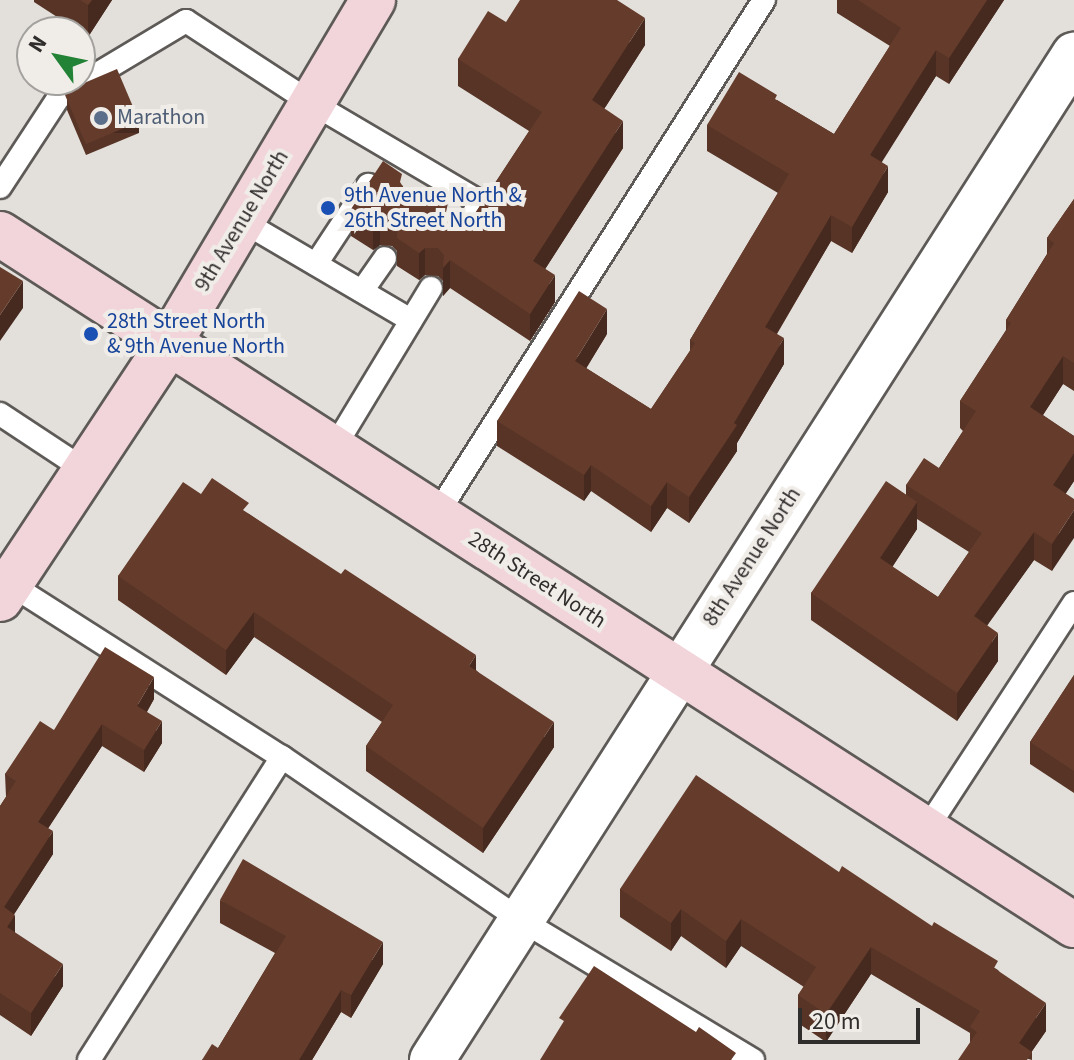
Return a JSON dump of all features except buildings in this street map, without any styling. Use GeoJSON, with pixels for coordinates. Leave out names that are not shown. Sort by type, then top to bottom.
{"type":"FeatureCollection","features":[{"type":"Feature","properties":{"kind":"street","name":"9th Avenue North"},"geometry":{"type":"LineString","coordinates":[[5,591],[170,342],[373,0]]}},
{"type":"Feature","properties":{"kind":"street","name":"8th Avenue North"},"geometry":{"type":"LineString","coordinates":[[432,1060],[1074,55]]}},
{"type":"Feature","properties":{"kind":"street","name":"28th Street North"},"geometry":{"type":"LineString","coordinates":[[0,234],[1074,925]]}},
{"type":"Feature","properties":{"kind":"lane"},"geometry":{"type":"LineString","coordinates":[[437,514],[764,0]]}},
{"type":"Feature","properties":{"kind":"lane"},"geometry":{"type":"LineString","coordinates":[[0,187],[59,97],[186,21],[312,103],[480,202],[460,238]]}},
{"type":"Feature","properties":{"kind":"lane"},"geometry":{"type":"LineString","coordinates":[[316,264],[392,149]]}},
{"type":"Feature","properties":{"kind":"lane"},"geometry":{"type":"LineString","coordinates":[[420,197],[432,173]]}},
{"type":"Feature","properties":{"kind":"lane"},"geometry":{"type":"LineString","coordinates":[[242,221],[411,320]]}},
{"type":"Feature","properties":{"kind":"lane"},"geometry":{"type":"LineString","coordinates":[[362,291],[385,258]]}},
{"type":"Feature","properties":{"kind":"lane"},"geometry":{"type":"LineString","coordinates":[[334,448],[431,288]]}},
{"type":"Feature","properties":{"kind":"lane"},"geometry":{"type":"LineString","coordinates":[[0,414],[85,470]]}},
{"type":"Feature","properties":{"kind":"lane"},"geometry":{"type":"LineString","coordinates":[[5,591],[282,757],[521,920],[753,1060]]}},
{"type":"Feature","properties":{"kind":"lane"},"geometry":{"type":"LineString","coordinates":[[926,830],[1074,603]]}},
{"type":"Feature","properties":{"kind":"lane"},"geometry":{"type":"LineString","coordinates":[[89,1060],[282,757]]}},
{"type":"Feature","properties":{"kind":"place","name":"Marathon"},"geometry":{"type":"Point","coordinates":[101,118]}},
{"type":"Feature","properties":{"kind":"place","name":"9th Avenue North & 26th Street North"},"geometry":{"type":"Point","coordinates":[328,208]}},
{"type":"Feature","properties":{"kind":"place","name":"28th Street North & 9th Avenue North"},"geometry":{"type":"Point","coordinates":[91,334]}}]}
